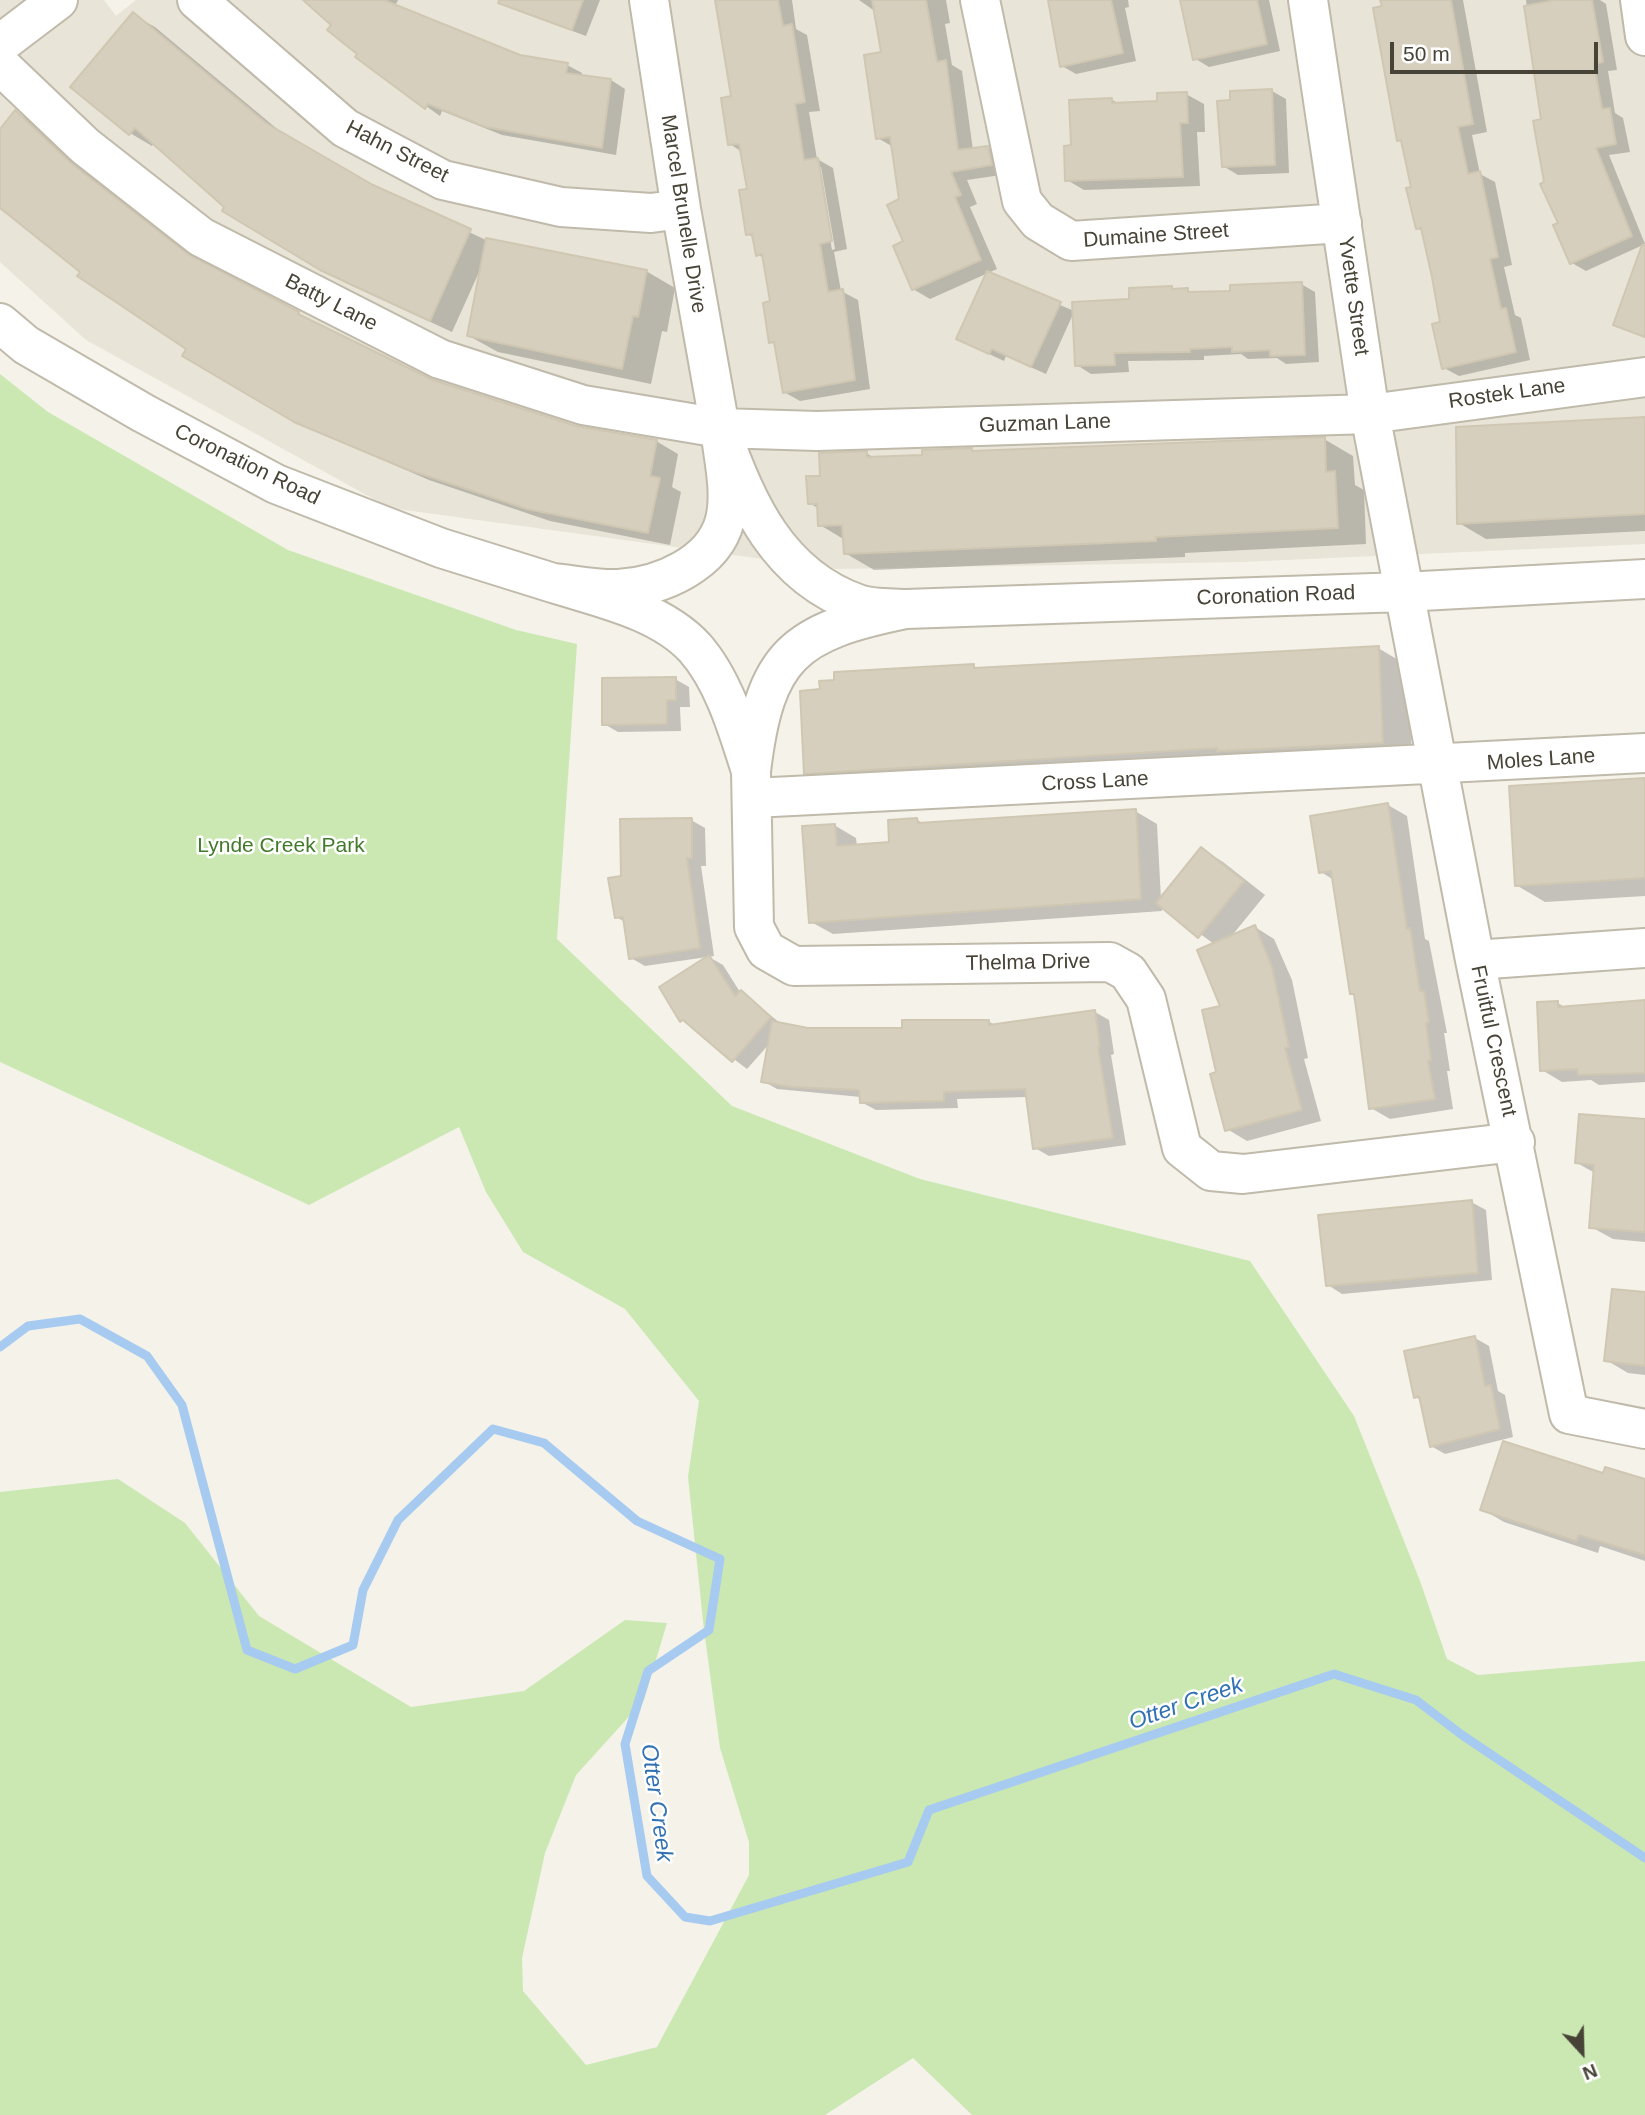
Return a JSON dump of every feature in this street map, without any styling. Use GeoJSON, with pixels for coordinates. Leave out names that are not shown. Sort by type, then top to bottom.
{"type":"FeatureCollection","features":[{"type":"Feature","properties":{"kind":"street"},"geometry":{"type":"LineString","coordinates":[[0,44],[58,0]]}},
{"type":"Feature","properties":{"kind":"street","name":"Hahn Street"},"geometry":{"type":"LineString","coordinates":[[197,0],[345,128],[443,180],[561,206],[651,213],[681,209]]}},
{"type":"Feature","properties":{"kind":"street","name":"Marcel Brunelle Drive"},"geometry":{"type":"LineString","coordinates":[[649,0],[681,209],[720,428],[727,498],[719,537],[707,554]]}},
{"type":"Feature","properties":{"kind":"street","name":"Dumaine Street"},"geometry":{"type":"LineString","coordinates":[[980,0],[1021,201],[1038,221],[1071,241],[1342,223]]}},
{"type":"Feature","properties":{"kind":"street","name":"Yvette Street"},"geometry":{"type":"LineString","coordinates":[[1308,0],[1370,414],[1403,592]]}},
{"type":"Feature","properties":{"kind":"street"},"geometry":{"type":"LineString","coordinates":[[1640,0],[1645,36]]}},
{"type":"Feature","properties":{"kind":"street","name":"Batty Lane"},"geometry":{"type":"LineString","coordinates":[[0,65],[85,146],[201,237],[440,359],[583,405],[720,428]]}},
{"type":"Feature","properties":{"kind":"street","name":"Coronation Road"},"geometry":{"type":"LineString","coordinates":[[0,323],[26,345],[131,407],[276,484],[441,548],[621,604],[652,618],[695,648]]}},
{"type":"Feature","properties":{"kind":"street","name":"Rostek Lane"},"geometry":{"type":"LineString","coordinates":[[1370,414],[1620,378],[1645,377]]}},
{"type":"Feature","properties":{"kind":"street","name":"Guzman Lane"},"geometry":{"type":"LineString","coordinates":[[720,428],[817,431],[1370,414]]}},
{"type":"Feature","properties":{"kind":"street","name":"Marcel Brunelle Drive"},"geometry":{"type":"LineString","coordinates":[[720,428],[751,509],[786,557]]}},
{"type":"Feature","properties":{"kind":"street"},"geometry":{"type":"LineString","coordinates":[[747,542],[768,546],[786,557],[800,573],[808,593],[810,614],[803,635],[791,652],[773,665],[752,671],[731,670],[711,662],[695,648],[684,630],[681,598],[692,569],[707,554],[726,545],[747,542]]}},
{"type":"Feature","properties":{"kind":"street","name":"Coronation Road"},"geometry":{"type":"LineString","coordinates":[[553,583],[618,589],[646,584],[672,576],[707,554]]}},
{"type":"Feature","properties":{"kind":"street","name":"Coronation Road"},"geometry":{"type":"LineString","coordinates":[[786,557],[830,591],[861,605],[906,609],[1403,592],[1645,579]]}},
{"type":"Feature","properties":{"kind":"street","name":"Fruitful Crescent"},"geometry":{"type":"LineString","coordinates":[[1403,592],[1475,960],[1515,1142],[1569,1414],[1645,1429]]}},
{"type":"Feature","properties":{"kind":"street","name":"Coronation Road"},"geometry":{"type":"LineString","coordinates":[[791,652],[864,617],[906,609]]}},
{"type":"Feature","properties":{"kind":"street","name":"Thelma Drive"},"geometry":{"type":"LineString","coordinates":[[695,648],[732,714],[752,785]]}},
{"type":"Feature","properties":{"kind":"street","name":"Thelma Drive"},"geometry":{"type":"LineString","coordinates":[[791,652],[769,684],[761,707],[752,785],[754,928],[766,950],[794,966],[1110,962],[1128,972],[1146,999],[1182,1148],[1211,1171],[1243,1174],[1515,1142]]}},
{"type":"Feature","properties":{"kind":"street","name":"Moles Lane"},"geometry":{"type":"LineString","coordinates":[[1437,766],[1645,754]]}},
{"type":"Feature","properties":{"kind":"street","name":"Cross Lane"},"geometry":{"type":"LineString","coordinates":[[752,785],[1437,766]]}},
{"type":"Feature","properties":{"kind":"street"},"geometry":{"type":"LineString","coordinates":[[1475,960],[1645,948]]}},
{"type":"Feature","properties":{"kind":"shaded area"},"geometry":{"type":"Polygon","coordinates":[[[0,0],[104,0],[116,16],[136,0],[1645,0],[1645,544],[1240,562],[836,569],[390,508],[86,340],[0,262],[0,0]]]}},
{"type":"Feature","properties":{"kind":"green space","name":"Lynde Creek Park"},"geometry":{"type":"Polygon","coordinates":[[[0,374],[48,412],[288,550],[516,630],[577,644],[557,939],[732,1106],[920,1179],[1250,1261],[1354,1416],[1420,1581],[1447,1659],[1478,1675],[1645,1661],[1645,2115],[972,2115],[913,2058],[825,2115],[0,2115],[0,1492],[118,1479],[185,1523],[259,1616],[411,1707],[524,1691],[625,1620],[667,1623],[644,1700],[576,1775],[545,1853],[522,1958],[523,1991],[586,2065],[657,2047],[749,1875],[749,1842],[720,1748],[704,1630],[688,1477],[699,1401],[625,1309],[523,1252],[486,1192],[459,1127],[309,1205],[0,1062],[0,374]]]}},
{"type":"Feature","properties":{"kind":"building"},"geometry":{"type":"Polygon","coordinates":[[[303,0],[384,0],[520,55],[568,63],[566,73],[611,79],[602,148],[486,127],[428,104],[425,109],[355,57],[357,54],[327,30],[331,25],[303,0]]]}},
{"type":"Feature","properties":{"kind":"building"},"geometry":{"type":"Polygon","coordinates":[[[499,0],[583,0],[572,30],[498,3],[499,0]]]}},
{"type":"Feature","properties":{"kind":"building"},"geometry":{"type":"Polygon","coordinates":[[[715,0],[778,0],[783,26],[792,24],[805,102],[795,104],[804,160],[818,158],[832,241],[820,244],[828,292],[843,289],[855,380],[783,393],[774,342],[769,343],[763,303],[770,301],[762,254],[756,256],[752,234],[746,235],[739,190],[747,189],[739,144],[728,145],[721,98],[731,96],[715,0]]]}},
{"type":"Feature","properties":{"kind":"building"},"geometry":{"type":"Polygon","coordinates":[[[872,0],[926,0],[937,62],[946,60],[958,150],[988,146],[992,165],[951,172],[961,195],[955,197],[981,260],[912,290],[893,246],[903,241],[887,205],[899,199],[890,137],[876,139],[864,55],[881,52],[872,0]]]}},
{"type":"Feature","properties":{"kind":"building"},"geometry":{"type":"Polygon","coordinates":[[[1048,0],[1111,0],[1123,53],[1060,67],[1048,0]]]}},
{"type":"Feature","properties":{"kind":"building"},"geometry":{"type":"Polygon","coordinates":[[[1180,0],[1257,0],[1267,44],[1193,60],[1180,0]]]}},
{"type":"Feature","properties":{"kind":"building"},"geometry":{"type":"Polygon","coordinates":[[[1380,0],[1451,0],[1473,124],[1458,127],[1468,174],[1480,171],[1498,257],[1490,259],[1501,309],[1506,308],[1516,352],[1442,369],[1432,324],[1440,322],[1432,277],[1421,228],[1416,229],[1406,188],[1411,187],[1401,140],[1397,141],[1373,8],[1382,6],[1380,0]]]}},
{"type":"Feature","properties":{"kind":"building"},"geometry":{"type":"Polygon","coordinates":[[[1555,0],[1592,0],[1603,62],[1594,64],[1602,109],[1610,108],[1616,144],[1596,148],[1632,236],[1570,264],[1553,225],[1558,223],[1540,184],[1544,182],[1533,121],[1541,119],[1524,6],[1555,0]]]}},
{"type":"Feature","properties":{"kind":"building"},"geometry":{"type":"Polygon","coordinates":[[[133,12],[266,123],[373,185],[471,229],[430,321],[320,270],[222,211],[224,207],[135,128],[129,135],[70,87],[133,12]]]}},
{"type":"Feature","properties":{"kind":"building"},"geometry":{"type":"Polygon","coordinates":[[[1272,89],[1275,165],[1222,167],[1217,101],[1230,100],[1230,91],[1272,89]]]}},
{"type":"Feature","properties":{"kind":"building"},"geometry":{"type":"Polygon","coordinates":[[[1187,92],[1188,123],[1180,123],[1183,177],[1065,181],[1064,146],[1071,145],[1069,100],[1112,98],[1112,103],[1157,101],[1157,93],[1187,92]]]}},
{"type":"Feature","properties":{"kind":"building"},"geometry":{"type":"Polygon","coordinates":[[[15,110],[71,163],[188,254],[299,312],[298,314],[433,380],[576,426],[657,440],[650,476],[660,478],[648,533],[527,509],[406,469],[294,422],[182,356],[186,349],[77,276],[80,272],[0,208],[0,129],[15,110]]]}},
{"type":"Feature","properties":{"kind":"building"},"geometry":{"type":"Polygon","coordinates":[[[486,238],[647,270],[638,317],[633,316],[622,369],[467,336],[486,238]]]}},
{"type":"Feature","properties":{"kind":"building"},"geometry":{"type":"Polygon","coordinates":[[[1642,245],[1645,246],[1645,337],[1613,325],[1642,245]]]}},
{"type":"Feature","properties":{"kind":"building"},"geometry":{"type":"Polygon","coordinates":[[[987,271],[1061,302],[1031,367],[992,349],[989,354],[956,339],[987,271]]]}},
{"type":"Feature","properties":{"kind":"building"},"geometry":{"type":"Polygon","coordinates":[[[1302,282],[1305,355],[1270,356],[1270,350],[1232,352],[1232,347],[1190,349],[1190,352],[1114,353],[1115,365],[1075,366],[1072,302],[1129,299],[1129,288],[1172,286],[1172,289],[1188,288],[1188,292],[1230,291],[1230,285],[1302,282]]]}},
{"type":"Feature","properties":{"kind":"building"},"geometry":{"type":"Polygon","coordinates":[[[1645,417],[1645,514],[1457,524],[1456,427],[1645,417]]]}},
{"type":"Feature","properties":{"kind":"building"},"geometry":{"type":"Polygon","coordinates":[[[1325,437],[1326,472],[1335,471],[1338,528],[1156,537],[1156,541],[844,554],[842,525],[818,526],[817,504],[808,504],[806,476],[820,476],[819,453],[867,451],[867,457],[922,455],[922,450],[972,448],[972,451],[1325,437]]]}},
{"type":"Feature","properties":{"kind":"building"},"geometry":{"type":"Polygon","coordinates":[[[1379,646],[1383,743],[1217,751],[1217,748],[804,774],[800,691],[820,689],[819,681],[834,680],[834,672],[974,664],[974,668],[1379,646]]]}},
{"type":"Feature","properties":{"kind":"building"},"geometry":{"type":"Polygon","coordinates":[[[676,677],[676,700],[667,700],[667,724],[602,725],[602,678],[676,677]]]}},
{"type":"Feature","properties":{"kind":"building"},"geometry":{"type":"Polygon","coordinates":[[[1645,778],[1645,878],[1515,886],[1509,786],[1645,778]]]}},
{"type":"Feature","properties":{"kind":"building"},"geometry":{"type":"Polygon","coordinates":[[[1388,803],[1407,929],[1410,928],[1420,991],[1424,991],[1429,1023],[1426,1023],[1431,1060],[1428,1061],[1435,1099],[1369,1109],[1354,994],[1350,994],[1331,871],[1319,873],[1310,816],[1388,803]]]}},
{"type":"Feature","properties":{"kind":"building"},"geometry":{"type":"Polygon","coordinates":[[[1136,809],[1141,899],[809,923],[802,826],[835,824],[837,846],[889,842],[888,820],[917,818],[918,823],[1136,809]]]}},
{"type":"Feature","properties":{"kind":"building"},"geometry":{"type":"Polygon","coordinates":[[[692,818],[692,858],[687,858],[700,948],[629,959],[623,917],[615,918],[608,878],[621,876],[620,819],[692,818]]]}},
{"type":"Feature","properties":{"kind":"building"},"geometry":{"type":"Polygon","coordinates":[[[1201,847],[1244,881],[1198,938],[1156,903],[1201,847]]]}},
{"type":"Feature","properties":{"kind":"building"},"geometry":{"type":"Polygon","coordinates":[[[1255,925],[1272,967],[1289,1047],[1285,1048],[1302,1110],[1225,1131],[1210,1074],[1216,1072],[1202,1010],[1220,1006],[1197,950],[1255,925]]]}},
{"type":"Feature","properties":{"kind":"building"},"geometry":{"type":"Polygon","coordinates":[[[709,955],[735,996],[741,990],[771,1017],[732,1062],[683,1020],[680,1022],[659,987],[709,955]]]}},
{"type":"Feature","properties":{"kind":"building"},"geometry":{"type":"Polygon","coordinates":[[[1645,1000],[1645,1073],[1578,1075],[1577,1069],[1540,1071],[1537,1002],[1558,1001],[1558,1007],[1645,1000]]]}},
{"type":"Feature","properties":{"kind":"building"},"geometry":{"type":"Polygon","coordinates":[[[1095,1010],[1098,1047],[1113,1138],[1033,1149],[1025,1089],[944,1092],[944,1101],[860,1103],[859,1090],[792,1087],[761,1082],[772,1021],[808,1028],[902,1028],[902,1020],[989,1020],[989,1025],[1095,1010]]]}},
{"type":"Feature","properties":{"kind":"building"},"geometry":{"type":"Polygon","coordinates":[[[1579,1114],[1645,1119],[1645,1232],[1589,1228],[1594,1165],[1575,1163],[1579,1114]]]}},
{"type":"Feature","properties":{"kind":"building"},"geometry":{"type":"Polygon","coordinates":[[[1472,1200],[1478,1273],[1326,1286],[1318,1215],[1472,1200]]]}},
{"type":"Feature","properties":{"kind":"building"},"geometry":{"type":"Polygon","coordinates":[[[1612,1289],[1645,1292],[1645,1366],[1604,1361],[1612,1289]]]}},
{"type":"Feature","properties":{"kind":"building"},"geometry":{"type":"Polygon","coordinates":[[[1475,1336],[1485,1386],[1491,1385],[1500,1429],[1430,1447],[1419,1396],[1414,1398],[1404,1351],[1475,1336]]]}},
{"type":"Feature","properties":{"kind":"building"},"geometry":{"type":"Polygon","coordinates":[[[1503,1441],[1603,1473],[1605,1467],[1645,1479],[1645,1555],[1579,1535],[1576,1541],[1480,1510],[1503,1441]]]}},
{"type":"Feature","properties":{"kind":"waterway","name":"Otter Creek"},"geometry":{"type":"LineString","coordinates":[[0,1347],[28,1326],[80,1319],[147,1356],[182,1405],[247,1650],[295,1669],[353,1645],[363,1590],[398,1520],[493,1429],[544,1443],[637,1521],[720,1559],[709,1630],[648,1671],[625,1744],[647,1876],[685,1917],[710,1921],[908,1862],[929,1810],[1334,1674],[1416,1700],[1462,1735],[1645,1858]]}}]}
